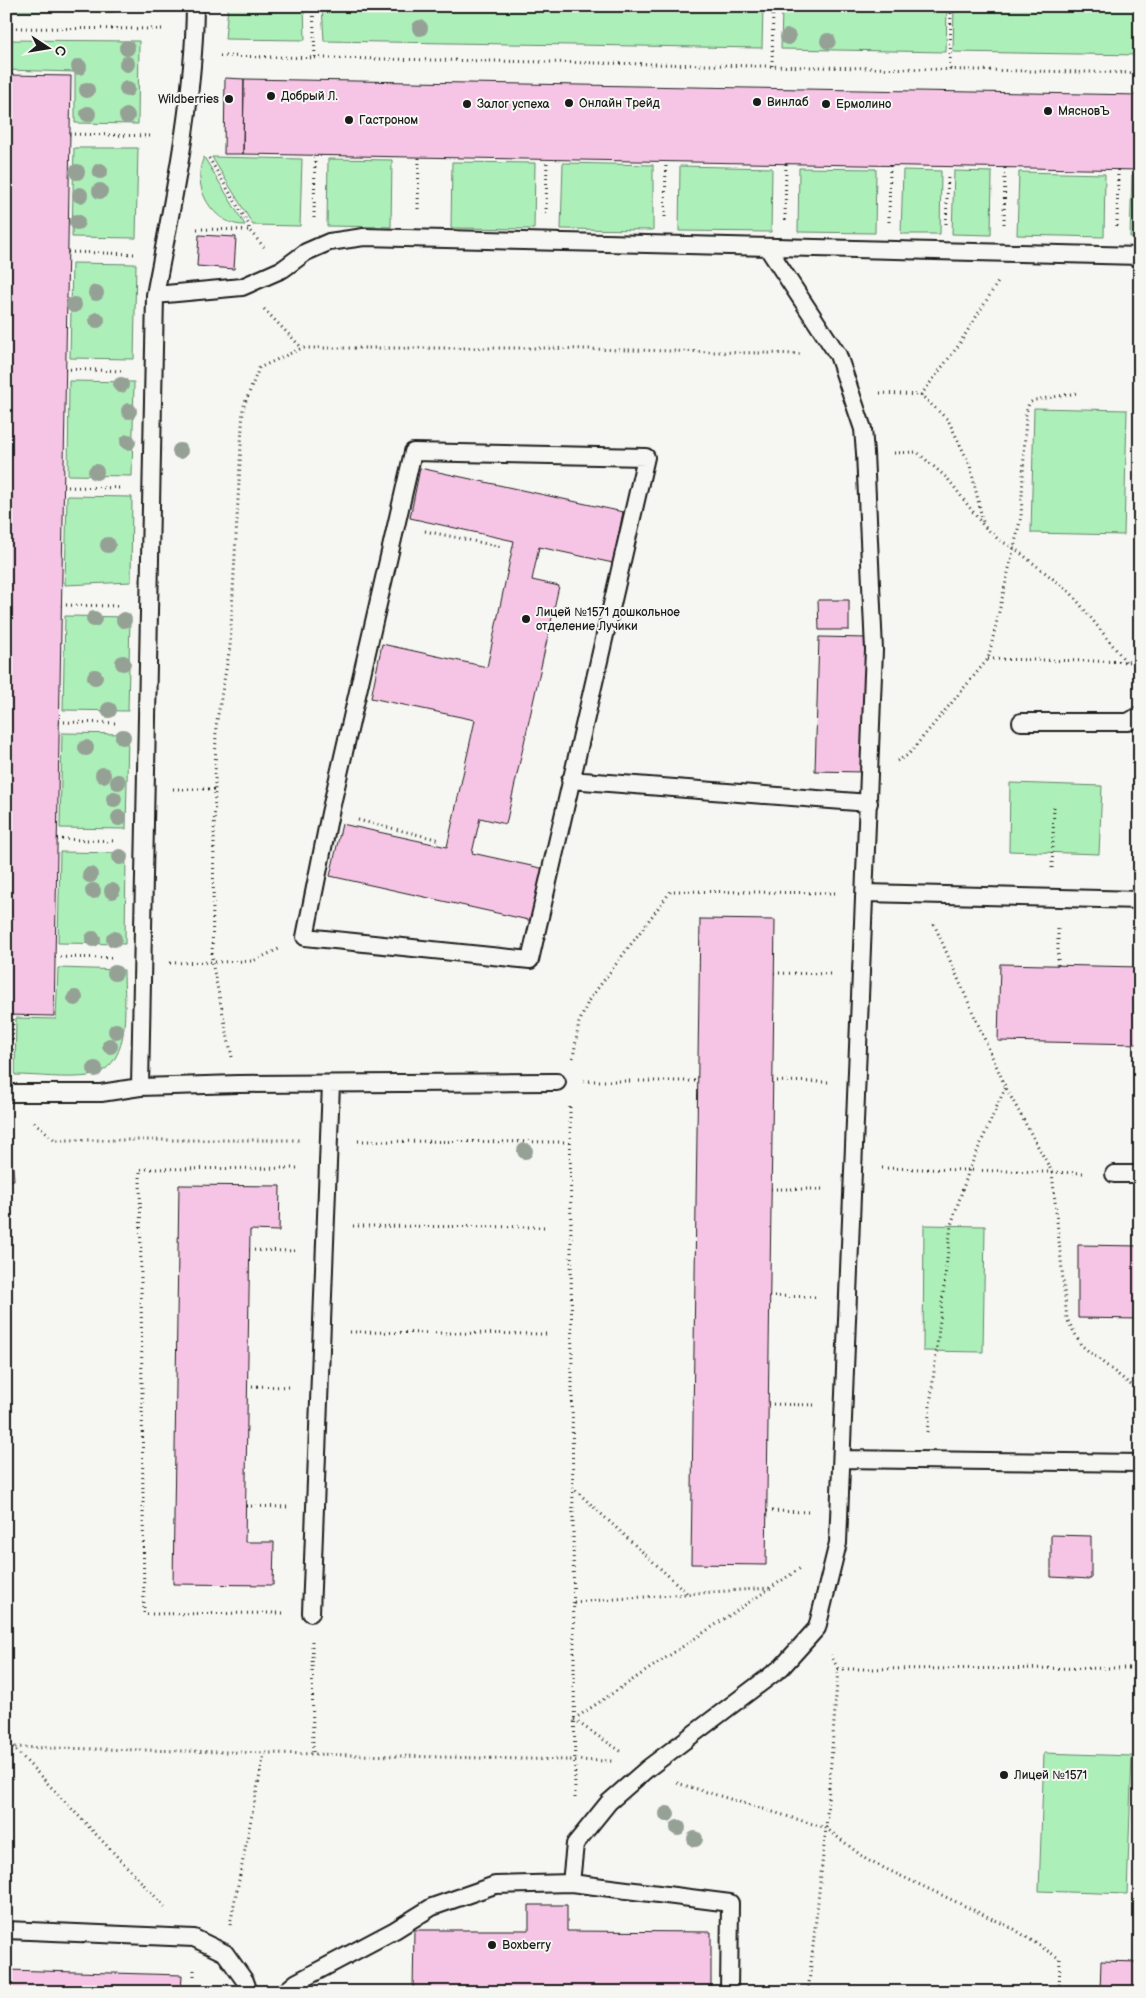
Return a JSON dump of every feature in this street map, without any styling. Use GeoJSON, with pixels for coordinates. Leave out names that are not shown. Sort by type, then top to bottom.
{"type":"FeatureCollection","features":[{"type":"Feature","properties":{"kind":"lane"},"geometry":{"type":"LineString","coordinates":[[140,1087],[145,724],[155,295],[168,228],[194,56],[195,6]]}},
{"type":"Feature","properties":{"kind":"lane"},"geometry":{"type":"LineString","coordinates":[[155,295],[242,287],[283,269],[314,249],[329,242],[364,237],[785,249],[1140,256]]}},
{"type":"Feature","properties":{"kind":"lane"},"geometry":{"type":"LineString","coordinates":[[571,1883],[575,1844],[641,1765],[782,1667],[817,1628],[838,1543],[866,893],[874,650],[866,453],[863,428],[838,355],[767,247]]}},
{"type":"Feature","properties":{"kind":"lane"},"geometry":{"type":"LineString","coordinates":[[413,452],[646,457],[570,780],[530,960],[305,937],[330,813],[413,452]]}},
{"type":"Feature","properties":{"kind":"lane"},"geometry":{"type":"LineString","coordinates":[[1021,722],[1128,722],[1140,715]]}},
{"type":"Feature","properties":{"kind":"lane"},"geometry":{"type":"LineString","coordinates":[[570,780],[869,803]]}},
{"type":"Feature","properties":{"kind":"lane"},"geometry":{"type":"LineString","coordinates":[[866,893],[1140,900]]}},
{"type":"Feature","properties":{"kind":"lane"},"geometry":{"type":"LineString","coordinates":[[9,1094],[101,1093],[140,1087],[238,1084],[557,1082]]}},
{"type":"Feature","properties":{"kind":"lane"},"geometry":{"type":"LineString","coordinates":[[312,1612],[331,1084]]}},
{"type":"Feature","properties":{"kind":"lane"},"geometry":{"type":"LineString","coordinates":[[1114,1174],[1140,1174]]}},
{"type":"Feature","properties":{"kind":"lane"},"geometry":{"type":"LineString","coordinates":[[842,1459],[1140,1463]]}},
{"type":"Feature","properties":{"kind":"lane"},"geometry":{"type":"LineString","coordinates":[[296,1988],[441,1904],[495,1885],[571,1883],[730,1903],[729,1992]]}},
{"type":"Feature","properties":{"kind":"lane"},"geometry":{"type":"LineString","coordinates":[[6,1930],[194,1938],[225,1953],[245,1981],[249,1992]]}},
{"type":"Feature","properties":{"kind":"path"},"geometry":{"type":"LineString","coordinates":[[313,6],[314,58]]}},
{"type":"Feature","properties":{"kind":"path"},"geometry":{"type":"LineString","coordinates":[[772,6],[772,66]]}},
{"type":"Feature","properties":{"kind":"path"},"geometry":{"type":"LineString","coordinates":[[950,69],[951,6]]}},
{"type":"Feature","properties":{"kind":"path"},"geometry":{"type":"LineString","coordinates":[[6,28],[195,29]]}},
{"type":"Feature","properties":{"kind":"path"},"geometry":{"type":"LineString","coordinates":[[194,56],[1140,73]]}},
{"type":"Feature","properties":{"kind":"path"},"geometry":{"type":"LineString","coordinates":[[69,134],[182,137],[196,142],[208,157],[249,225],[249,230],[283,269]]}},
{"type":"Feature","properties":{"kind":"path"},"geometry":{"type":"LineString","coordinates":[[314,249],[315,155]]}},
{"type":"Feature","properties":{"kind":"path"},"geometry":{"type":"LineString","coordinates":[[417,239],[419,157]]}},
{"type":"Feature","properties":{"kind":"path"},"geometry":{"type":"LineString","coordinates":[[546,242],[547,159]]}},
{"type":"Feature","properties":{"kind":"path"},"geometry":{"type":"LineString","coordinates":[[665,245],[666,161]]}},
{"type":"Feature","properties":{"kind":"path"},"geometry":{"type":"LineString","coordinates":[[785,249],[786,163]]}},
{"type":"Feature","properties":{"kind":"path"},"geometry":{"type":"LineString","coordinates":[[888,251],[890,165]]}},
{"type":"Feature","properties":{"kind":"path"},"geometry":{"type":"LineString","coordinates":[[921,395],[958,346],[1010,253],[1005,167]]}},
{"type":"Feature","properties":{"kind":"path"},"geometry":{"type":"LineString","coordinates":[[1117,255],[1118,170]]}},
{"type":"Feature","properties":{"kind":"path"},"geometry":{"type":"LineString","coordinates":[[946,252],[948,176]]}},
{"type":"Feature","properties":{"kind":"path"},"geometry":{"type":"LineString","coordinates":[[168,228],[249,230]]}},
{"type":"Feature","properties":{"kind":"path"},"geometry":{"type":"LineString","coordinates":[[68,252],[163,254]]}},
{"type":"Feature","properties":{"kind":"path"},"geometry":{"type":"LineString","coordinates":[[242,287],[302,348]]}},
{"type":"Feature","properties":{"kind":"path"},"geometry":{"type":"LineString","coordinates":[[238,1084],[212,962],[216,726],[230,647],[243,408],[259,368],[302,348],[543,348],[838,355]]}},
{"type":"Feature","properties":{"kind":"path"},"geometry":{"type":"LineString","coordinates":[[65,370],[153,371]]}},
{"type":"Feature","properties":{"kind":"path"},"geometry":{"type":"LineString","coordinates":[[851,393],[921,395],[948,420],[970,465],[984,525]]}},
{"type":"Feature","properties":{"kind":"path"},"geometry":{"type":"LineString","coordinates":[[870,774],[908,755],[988,659],[1021,517],[1026,413],[1029,403],[1035,400],[1078,393]]}},
{"type":"Feature","properties":{"kind":"path"},"geometry":{"type":"LineString","coordinates":[[866,453],[917,452],[948,479],[984,525],[999,540],[1014,548],[1071,593],[1126,662]]}},
{"type":"Feature","properties":{"kind":"path"},"geometry":{"type":"LineString","coordinates":[[63,487],[150,489]]}},
{"type":"Feature","properties":{"kind":"path"},"geometry":{"type":"LineString","coordinates":[[395,525],[502,547]]}},
{"type":"Feature","properties":{"kind":"path"},"geometry":{"type":"LineString","coordinates":[[61,605],[148,606]]}},
{"type":"Feature","properties":{"kind":"path"},"geometry":{"type":"LineString","coordinates":[[988,659],[1140,662]]}},
{"type":"Feature","properties":{"kind":"path"},"geometry":{"type":"LineString","coordinates":[[59,722],[145,724]]}},
{"type":"Feature","properties":{"kind":"path"},"geometry":{"type":"LineString","coordinates":[[145,790],[215,789]]}},
{"type":"Feature","properties":{"kind":"path"},"geometry":{"type":"LineString","coordinates":[[1052,852],[1054,806]]}},
{"type":"Feature","properties":{"kind":"path"},"geometry":{"type":"LineString","coordinates":[[330,813],[440,840]]}},
{"type":"Feature","properties":{"kind":"path"},"geometry":{"type":"LineString","coordinates":[[57,840],[144,841]]}},
{"type":"Feature","properties":{"kind":"path"},"geometry":{"type":"LineString","coordinates":[[573,1062],[579,1023],[589,1000],[672,891],[866,893]]}},
{"type":"Feature","properties":{"kind":"path"},"geometry":{"type":"LineString","coordinates":[[921,895],[1006,1088],[1052,1172],[1067,1319],[1081,1345],[1138,1390],[1140,1410]]}},
{"type":"Feature","properties":{"kind":"path"},"geometry":{"type":"LineString","coordinates":[[1058,898],[1058,965]]}},
{"type":"Feature","properties":{"kind":"path"},"geometry":{"type":"LineString","coordinates":[[55,957],[142,961],[212,962],[253,960]]}},
{"type":"Feature","properties":{"kind":"path"},"geometry":{"type":"LineString","coordinates":[[774,973],[862,975]]}},
{"type":"Feature","properties":{"kind":"path"},"geometry":{"type":"LineString","coordinates":[[12,1035],[13,1015]]}},
{"type":"Feature","properties":{"kind":"path"},"geometry":{"type":"LineString","coordinates":[[579,1081],[698,1080]]}},
{"type":"Feature","properties":{"kind":"path"},"geometry":{"type":"LineString","coordinates":[[772,1081],[858,1082]]}},
{"type":"Feature","properties":{"kind":"path"},"geometry":{"type":"LineString","coordinates":[[923,1460],[951,1226],[969,1170],[1006,1088]]}},
{"type":"Feature","properties":{"kind":"path"},"geometry":{"type":"LineString","coordinates":[[9,1094],[20,1110],[55,1140],[570,1142]]}},
{"type":"Feature","properties":{"kind":"path"},"geometry":{"type":"LineString","coordinates":[[570,1099],[575,1844]]}},
{"type":"Feature","properties":{"kind":"path"},"geometry":{"type":"LineString","coordinates":[[313,1755],[312,1612],[144,1614],[140,1169],[328,1168]]}},
{"type":"Feature","properties":{"kind":"path"},"geometry":{"type":"LineString","coordinates":[[854,1168],[1114,1174]]}},
{"type":"Feature","properties":{"kind":"path"},"geometry":{"type":"LineString","coordinates":[[771,1189],[853,1190]]}},
{"type":"Feature","properties":{"kind":"path"},"geometry":{"type":"LineString","coordinates":[[325,1225],[548,1227]]}},
{"type":"Feature","properties":{"kind":"path"},"geometry":{"type":"LineString","coordinates":[[249,1250],[325,1252]]}},
{"type":"Feature","properties":{"kind":"path"},"geometry":{"type":"LineString","coordinates":[[769,1296],[848,1297]]}},
{"type":"Feature","properties":{"kind":"path"},"geometry":{"type":"LineString","coordinates":[[322,1332],[548,1334]]}},
{"type":"Feature","properties":{"kind":"path"},"geometry":{"type":"LineString","coordinates":[[247,1386],[320,1387]]}},
{"type":"Feature","properties":{"kind":"path"},"geometry":{"type":"LineString","coordinates":[[768,1404],[844,1405]]}},
{"type":"Feature","properties":{"kind":"path"},"geometry":{"type":"LineString","coordinates":[[572,1487],[689,1594]]}},
{"type":"Feature","properties":{"kind":"path"},"geometry":{"type":"LineString","coordinates":[[246,1506],[316,1507]]}},
{"type":"Feature","properties":{"kind":"path"},"geometry":{"type":"LineString","coordinates":[[766,1512],[840,1512]]}},
{"type":"Feature","properties":{"kind":"path"},"geometry":{"type":"LineString","coordinates":[[574,1720],[838,1543]]}},
{"type":"Feature","properties":{"kind":"path"},"geometry":{"type":"LineString","coordinates":[[574,1602],[770,1588]]}},
{"type":"Feature","properties":{"kind":"path"},"geometry":{"type":"LineString","coordinates":[[808,1992],[826,1828],[838,1669],[817,1628]]}},
{"type":"Feature","properties":{"kind":"path"},"geometry":{"type":"LineString","coordinates":[[838,1669],[1140,1668]]}},
{"type":"Feature","properties":{"kind":"path"},"geometry":{"type":"LineString","coordinates":[[574,1720],[662,1779],[826,1828],[867,1860],[1014,1929],[1060,1960],[1059,1992]]}},
{"type":"Feature","properties":{"kind":"path"},"geometry":{"type":"LineString","coordinates":[[6,1750],[13,1747],[574,1760],[641,1765]]}},
{"type":"Feature","properties":{"kind":"path"},"geometry":{"type":"LineString","coordinates":[[13,1747],[194,1938]]}},
{"type":"Feature","properties":{"kind":"path"},"geometry":{"type":"LineString","coordinates":[[225,1953],[264,1754]]}},
{"type":"Feature","properties":{"kind":"green space"},"geometry":{"type":"Polygon","coordinates":[[[6,6],[113,6],[113,12],[6,11],[6,6]]]}},
{"type":"Feature","properties":{"kind":"green space"},"geometry":{"type":"Polygon","coordinates":[[[228,6],[304,6],[305,40],[225,39],[228,6]]]}},
{"type":"Feature","properties":{"kind":"green space"},"geometry":{"type":"Polygon","coordinates":[[[322,6],[763,6],[762,48],[324,41],[322,6]]]}},
{"type":"Feature","properties":{"kind":"green space"},"geometry":{"type":"Polygon","coordinates":[[[782,6],[947,6],[946,52],[781,49],[782,6]]]}},
{"type":"Feature","properties":{"kind":"green space"},"geometry":{"type":"Polygon","coordinates":[[[954,6],[1140,6],[1140,55],[953,52],[954,6]]]}},
{"type":"Feature","properties":{"kind":"green space"},"geometry":{"type":"Polygon","coordinates":[[[6,40],[139,41],[138,124],[75,123],[75,72],[6,70],[6,40]]]}},
{"type":"Feature","properties":{"kind":"green space"},"geometry":{"type":"Polygon","coordinates":[[[74,148],[138,148],[136,238],[72,237],[74,148]]]}},
{"type":"Feature","properties":{"kind":"green space"},"geometry":{"type":"Polygon","coordinates":[[[204,157],[245,225],[233,224],[223,219],[214,212],[207,202],[202,192],[200,180],[200,168],[204,157]]]}},
{"type":"Feature","properties":{"kind":"green space"},"geometry":{"type":"Polygon","coordinates":[[[212,157],[302,159],[300,226],[253,225],[212,157]]]}},
{"type":"Feature","properties":{"kind":"green space"},"geometry":{"type":"Polygon","coordinates":[[[328,159],[392,160],[391,227],[327,226],[328,159]]]}},
{"type":"Feature","properties":{"kind":"green space"},"geometry":{"type":"Polygon","coordinates":[[[452,162],[535,163],[534,229],[451,228],[452,162]]]}},
{"type":"Feature","properties":{"kind":"green space"},"geometry":{"type":"Polygon","coordinates":[[[563,163],[653,165],[653,230],[561,229],[563,163]]]}},
{"type":"Feature","properties":{"kind":"green space"},"geometry":{"type":"Polygon","coordinates":[[[680,166],[772,168],[771,232],[679,231],[680,166]]]}},
{"type":"Feature","properties":{"kind":"green space"},"geometry":{"type":"Polygon","coordinates":[[[799,168],[876,169],[875,233],[798,232],[799,168]]]}},
{"type":"Feature","properties":{"kind":"green space"},"geometry":{"type":"Polygon","coordinates":[[[903,170],[941,171],[940,234],[901,234],[903,170]]]}},
{"type":"Feature","properties":{"kind":"green space"},"geometry":{"type":"Polygon","coordinates":[[[954,171],[992,172],[991,235],[952,234],[954,171]]]}},
{"type":"Feature","properties":{"kind":"green space"},"geometry":{"type":"Polygon","coordinates":[[[1019,172],[1105,174],[1104,237],[1017,235],[1019,172]]]}},
{"type":"Feature","properties":{"kind":"green space"},"geometry":{"type":"Polygon","coordinates":[[[1132,175],[1140,175],[1140,237],[1130,237],[1132,175]]]}},
{"type":"Feature","properties":{"kind":"green space"},"geometry":{"type":"Polygon","coordinates":[[[72,263],[136,264],[134,359],[70,358],[72,263]]]}},
{"type":"Feature","properties":{"kind":"green space"},"geometry":{"type":"Polygon","coordinates":[[[69,381],[134,382],[132,476],[68,475],[69,381]]]}},
{"type":"Feature","properties":{"kind":"green space"},"geometry":{"type":"Polygon","coordinates":[[[1034,408],[1127,410],[1124,535],[1031,533],[1034,408]]]}},
{"type":"Feature","properties":{"kind":"green space"},"geometry":{"type":"Polygon","coordinates":[[[67,496],[132,497],[131,582],[65,585],[67,496]]]}},
{"type":"Feature","properties":{"kind":"green space"},"geometry":{"type":"Polygon","coordinates":[[[65,616],[130,617],[128,711],[63,710],[65,616]]]}},
{"type":"Feature","properties":{"kind":"green space"},"geometry":{"type":"Polygon","coordinates":[[[62,733],[128,734],[126,829],[60,828],[62,733]]]}},
{"type":"Feature","properties":{"kind":"green space"},"geometry":{"type":"Polygon","coordinates":[[[1010,783],[1102,786],[1099,854],[1009,851],[1010,783]]]}},
{"type":"Feature","properties":{"kind":"green space"},"geometry":{"type":"Polygon","coordinates":[[[60,852],[126,853],[125,944],[58,943],[60,852]]]}},
{"type":"Feature","properties":{"kind":"green space"},"geometry":{"type":"Polygon","coordinates":[[[58,968],[124,970],[125,1016],[120,1048],[113,1061],[103,1071],[88,1076],[15,1075],[16,1018],[56,1019],[58,968]]]}},
{"type":"Feature","properties":{"kind":"green space"},"geometry":{"type":"Polygon","coordinates":[[[6,1018],[10,1018],[9,1075],[6,1075],[6,1018]]]}},
{"type":"Feature","properties":{"kind":"green space"},"geometry":{"type":"Polygon","coordinates":[[[924,1225],[985,1226],[983,1352],[923,1351],[924,1225]]]}},
{"type":"Feature","properties":{"kind":"green space"},"geometry":{"type":"Polygon","coordinates":[[[1044,1753],[1132,1756],[1127,1894],[1039,1891],[1044,1753]]]}},
{"type":"Feature","properties":{"kind":"building"},"geometry":{"type":"Polygon","coordinates":[[[6,75],[71,76],[54,1016],[6,1015],[6,75]]]}},
{"type":"Feature","properties":{"kind":"building"},"geometry":{"type":"Polygon","coordinates":[[[225,78],[244,79],[243,154],[224,154],[225,78]]]}},
{"type":"Feature","properties":{"kind":"building"},"geometry":{"type":"Polygon","coordinates":[[[244,79],[1140,95],[1140,170],[243,154],[244,79]]]}},
{"type":"Feature","properties":{"kind":"building"},"geometry":{"type":"Polygon","coordinates":[[[199,235],[236,237],[234,269],[197,266],[199,235]]]}},
{"type":"Feature","properties":{"kind":"building"},"geometry":{"type":"Polygon","coordinates":[[[420,468],[623,512],[613,563],[539,547],[532,580],[559,586],[506,824],[480,818],[472,853],[545,869],[533,921],[330,876],[342,824],[447,847],[475,720],[371,698],[382,644],[487,667],[514,541],[410,518],[420,468]]]}},
{"type":"Feature","properties":{"kind":"building"},"geometry":{"type":"Polygon","coordinates":[[[818,600],[849,600],[849,630],[819,630],[818,600]]]}},
{"type":"Feature","properties":{"kind":"building"},"geometry":{"type":"Polygon","coordinates":[[[819,637],[866,638],[863,772],[815,771],[819,637]]]}},
{"type":"Feature","properties":{"kind":"building"},"geometry":{"type":"Polygon","coordinates":[[[700,919],[775,920],[766,1565],[691,1564],[700,919]]]}},
{"type":"Feature","properties":{"kind":"building"},"geometry":{"type":"Polygon","coordinates":[[[1000,964],[1140,967],[1140,1044],[998,1041],[1000,964]]]}},
{"type":"Feature","properties":{"kind":"building"},"geometry":{"type":"Polygon","coordinates":[[[6,1167],[13,1167],[14,1180],[6,1180],[6,1167]]]}},
{"type":"Feature","properties":{"kind":"building"},"geometry":{"type":"Polygon","coordinates":[[[179,1185],[280,1186],[279,1231],[250,1230],[245,1542],[274,1542],[273,1585],[173,1584],[179,1185]]]}},
{"type":"Feature","properties":{"kind":"building"},"geometry":{"type":"Polygon","coordinates":[[[1078,1245],[1140,1246],[1140,1319],[1078,1318],[1078,1245]]]}},
{"type":"Feature","properties":{"kind":"building"},"geometry":{"type":"Polygon","coordinates":[[[1051,1535],[1091,1536],[1091,1579],[1051,1577],[1051,1535]]]}},
{"type":"Feature","properties":{"kind":"building"},"geometry":{"type":"Polygon","coordinates":[[[529,1905],[567,1905],[567,1931],[711,1932],[711,1992],[413,1992],[414,1930],[529,1930],[529,1905]]]}},
{"type":"Feature","properties":{"kind":"building"},"geometry":{"type":"Polygon","coordinates":[[[1101,1961],[1140,1962],[1140,1992],[1100,1992],[1101,1961]]]}},
{"type":"Feature","properties":{"kind":"building"},"geometry":{"type":"Polygon","coordinates":[[[6,1970],[182,1975],[181,1992],[6,1992],[6,1970]]]}},
{"type":"Feature","properties":{"kind":"place","name":"Добрый Л."},"geometry":{"type":"Point","coordinates":[271,96]}},
{"type":"Feature","properties":{"kind":"place","name":"Wildberries"},"geometry":{"type":"Point","coordinates":[229,99]}},
{"type":"Feature","properties":{"kind":"place","name":"Винлаб"},"geometry":{"type":"Point","coordinates":[757,102]}},
{"type":"Feature","properties":{"kind":"place","name":"Онлайн Трейд"},"geometry":{"type":"Point","coordinates":[569,103]}},
{"type":"Feature","properties":{"kind":"place","name":"Залог успеха"},"geometry":{"type":"Point","coordinates":[467,104]}},
{"type":"Feature","properties":{"kind":"place","name":"Ермолино"},"geometry":{"type":"Point","coordinates":[826,104]}},
{"type":"Feature","properties":{"kind":"place","name":"МясновЪ"},"geometry":{"type":"Point","coordinates":[1048,111]}},
{"type":"Feature","properties":{"kind":"place","name":"Гастроном"},"geometry":{"type":"Point","coordinates":[349,120]}},
{"type":"Feature","properties":{"kind":"place","name":"Лицей №1571 дошкольное отделение Лучики"},"geometry":{"type":"Point","coordinates":[526,619]}},
{"type":"Feature","properties":{"kind":"place","name":"Лицей №1571"},"geometry":{"type":"Point","coordinates":[1004,1775]}},
{"type":"Feature","properties":{"kind":"place","name":"Boxberry"},"geometry":{"type":"Point","coordinates":[492,1945]}}]}
